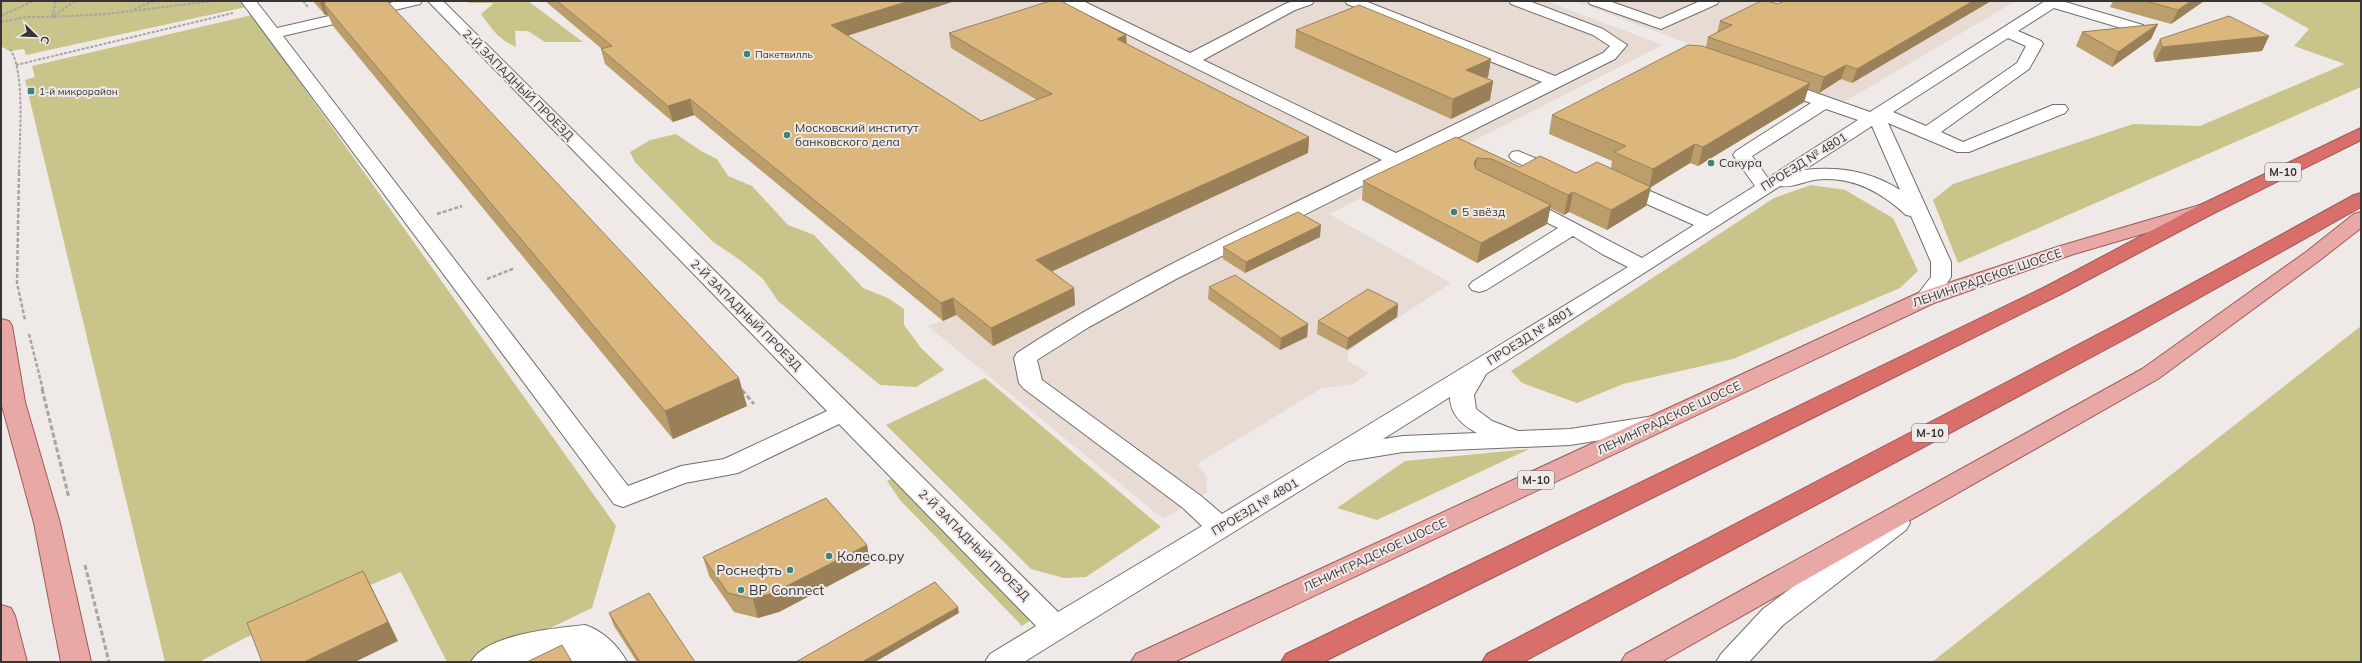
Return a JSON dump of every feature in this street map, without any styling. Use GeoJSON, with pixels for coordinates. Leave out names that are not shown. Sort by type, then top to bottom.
{"type":"FeatureCollection","features":[{"type":"Feature","properties":{"kind":"highway","name":"ЛЕНИНГРАДСКОЕ ШОССЕ"},"geometry":{"type":"LineString","coordinates":[[1296,662],[2054,290],[2205,210],[2361,133]]}},
{"type":"Feature","properties":{"kind":"highway","name":"М-10"},"geometry":{"type":"LineString","coordinates":[[1497,662],[2130,327],[2361,199]]}},
{"type":"Feature","properties":{"kind":"main road","name":"ЛЕНИНГРАДСКОЕ ШОССЕ"},"geometry":{"type":"LineString","coordinates":[[1146,662],[1926,298],[2067,250],[2205,210]]}},
{"type":"Feature","properties":{"kind":"main road"},"geometry":{"type":"LineString","coordinates":[[1636,662],[1943,488],[2150,374],[2314,256],[2361,218]]}},
{"type":"Feature","properties":{"kind":"main road"},"geometry":{"type":"LineString","coordinates":[[1,326],[14,402],[47,523],[76,662]]}},
{"type":"Feature","properties":{"kind":"main road"},"geometry":{"type":"LineString","coordinates":[[1,616],[12,662]]}},
{"type":"Feature","properties":{"kind":"street"},"geometry":{"type":"LineString","coordinates":[[382,9],[416,1]]}},
{"type":"Feature","properties":{"kind":"street","name":"2-Й ЗАПАДНЫЙ ПРОЕЗД"},"geometry":{"type":"LineString","coordinates":[[435,1],[1057,629]]}},
{"type":"Feature","properties":{"kind":"street"},"geometry":{"type":"LineString","coordinates":[[1072,1],[1395,160]]}},
{"type":"Feature","properties":{"kind":"street"},"geometry":{"type":"LineString","coordinates":[[1190,60],[1290,7],[1307,1]]}},
{"type":"Feature","properties":{"kind":"street"},"geometry":{"type":"LineString","coordinates":[[1352,1],[1556,82]]}},
{"type":"Feature","properties":{"kind":"street"},"geometry":{"type":"LineString","coordinates":[[1220,528],[1192,502],[1031,383],[1025,358],[1064,331],[1134,292],[1395,160],[1609,56],[1619,45],[1598,32],[1516,1]]}},
{"type":"Feature","properties":{"kind":"street"},"geometry":{"type":"LineString","coordinates":[[1595,1],[1661,24],[1712,1]]}},
{"type":"Feature","properties":{"kind":"street"},"geometry":{"type":"LineString","coordinates":[[2054,2],[2138,28]]}},
{"type":"Feature","properties":{"kind":"street","name":"ПРОЕЗД № 4801"},"geometry":{"type":"LineString","coordinates":[[1000,662],[1057,629],[1338,456],[1643,266],[2054,2]]}},
{"type":"Feature","properties":{"kind":"street"},"geometry":{"type":"LineString","coordinates":[[251,5],[623,498],[681,475],[729,467],[843,413]]}},
{"type":"Feature","properties":{"kind":"street"},"geometry":{"type":"LineString","coordinates":[[272,34],[330,22]]}},
{"type":"Feature","properties":{"kind":"street"},"geometry":{"type":"LineString","coordinates":[[1928,133],[2023,66],[2035,44],[2007,32]]}},
{"type":"Feature","properties":{"kind":"street"},"geometry":{"type":"LineString","coordinates":[[1765,81],[1825,102],[1876,116],[1928,133],[1964,148],[2059,109]]}},
{"type":"Feature","properties":{"kind":"street"},"geometry":{"type":"LineString","coordinates":[[1825,102],[1742,155],[1765,187],[1803,175],[1840,174],[1861,178],[1881,185],[1900,196],[1920,218]]}},
{"type":"Feature","properties":{"kind":"street"},"geometry":{"type":"LineString","coordinates":[[1809,112],[1855,130]]}},
{"type":"Feature","properties":{"kind":"street"},"geometry":{"type":"LineString","coordinates":[[1876,116],[1920,218],[1941,262],[1941,277],[1926,298]]}},
{"type":"Feature","properties":{"kind":"street"},"geometry":{"type":"LineString","coordinates":[[1518,156],[1564,177],[1572,176]]}},
{"type":"Feature","properties":{"kind":"street"},"geometry":{"type":"LineString","coordinates":[[1601,176],[1709,224]]}},
{"type":"Feature","properties":{"kind":"street"},"geometry":{"type":"LineString","coordinates":[[1503,193],[1573,228],[1609,250],[1643,266]]}},
{"type":"Feature","properties":{"kind":"street"},"geometry":{"type":"LineString","coordinates":[[1478,286],[1573,228]]}},
{"type":"Feature","properties":{"kind":"street"},"geometry":{"type":"LineString","coordinates":[[1481,366],[1465,384],[1461,396],[1463,408],[1474,422],[1489,430],[1525,439]]}},
{"type":"Feature","properties":{"kind":"street"},"geometry":{"type":"LineString","coordinates":[[1338,456],[1403,444],[1570,437],[1659,423]]}},
{"type":"Feature","properties":{"kind":"street"},"geometry":{"type":"LineString","coordinates":[[1731,662],[1773,617],[1943,488]]}},
{"type":"Feature","properties":{"kind":"street"},"geometry":{"type":"LineString","coordinates":[[486,662],[522,646],[545,640],[585,636],[595,643],[612,662]]}},
{"type":"Feature","properties":{"kind":"street"},"geometry":{"type":"LineString","coordinates":[[498,662],[524,652],[582,657]]}},
{"type":"Feature","properties":{"kind":"street"},"geometry":{"type":"LineString","coordinates":[[521,662],[582,657]]}},
{"type":"Feature","properties":{"kind":"path"},"geometry":{"type":"LineString","coordinates":[[1,16],[33,1]]}},
{"type":"Feature","properties":{"kind":"path"},"geometry":{"type":"LineString","coordinates":[[52,17],[56,1]]}},
{"type":"Feature","properties":{"kind":"path"},"geometry":{"type":"LineString","coordinates":[[52,17],[75,1]]}},
{"type":"Feature","properties":{"kind":"path"},"geometry":{"type":"LineString","coordinates":[[128,11],[154,1]]}},
{"type":"Feature","properties":{"kind":"path"},"geometry":{"type":"LineString","coordinates":[[1,22],[28,18],[128,11],[214,1]]}},
{"type":"Feature","properties":{"kind":"path"},"geometry":{"type":"LineString","coordinates":[[16,65],[251,5]]}},
{"type":"Feature","properties":{"kind":"path"},"geometry":{"type":"LineString","coordinates":[[10,49],[14,55],[19,79],[20,116],[19,234],[16,284],[26,322]]}},
{"type":"Feature","properties":{"kind":"path"},"geometry":{"type":"LineString","coordinates":[[464,288],[515,268]]}},
{"type":"Feature","properties":{"kind":"path"},"geometry":{"type":"LineString","coordinates":[[28,330],[69,500]]}},
{"type":"Feature","properties":{"kind":"path"},"geometry":{"type":"LineString","coordinates":[[738,387],[754,404]]}},
{"type":"Feature","properties":{"kind":"path"},"geometry":{"type":"LineString","coordinates":[[84,562],[109,662]]}},
{"type":"Feature","properties":{"kind":"shaded area"},"geometry":{"type":"Polygon","coordinates":[[[1,1],[241,1],[246,7],[26,55],[24,49],[9,51],[1,46],[1,1]]]}},
{"type":"Feature","properties":{"kind":"shaded area"},"geometry":{"type":"Polygon","coordinates":[[[472,1],[528,1],[583,42],[545,42],[528,31],[515,31],[516,47],[500,37],[481,14],[494,3],[467,3],[472,1]]]}},
{"type":"Feature","properties":{"kind":"shaded area"},"geometry":{"type":"Polygon","coordinates":[[[545,1],[1546,1],[1663,45],[1329,214],[1451,283],[1348,351],[1348,361],[1369,373],[1351,385],[1322,388],[1197,464],[1207,477],[1207,493],[1163,519],[928,326],[943,320],[660,86],[615,60],[545,1]]]}},
{"type":"Feature","properties":{"kind":"shaded area"},"geometry":{"type":"Polygon","coordinates":[[[1574,1],[2016,1],[1844,102],[1574,1]]]}},
{"type":"Feature","properties":{"kind":"shaded area"},"geometry":{"type":"Polygon","coordinates":[[[2259,1],[2361,1],[2361,87],[1958,263],[1933,200],[1953,184],[2133,124],[2200,126],[2345,64],[2294,46],[2309,29],[2259,1]]]}},
{"type":"Feature","properties":{"kind":"shaded area"},"geometry":{"type":"Polygon","coordinates":[[[252,15],[616,526],[592,608],[479,662],[447,662],[401,572],[245,638],[199,662],[165,662],[25,80],[35,77],[32,66],[252,15]]]}},
{"type":"Feature","properties":{"kind":"shaded area"},"geometry":{"type":"Polygon","coordinates":[[[676,134],[701,151],[717,159],[728,176],[752,186],[788,225],[814,235],[863,288],[888,298],[904,309],[904,325],[921,348],[944,370],[916,387],[880,385],[778,301],[763,279],[740,260],[712,241],[635,162],[630,152],[650,140],[676,134]]]}},
{"type":"Feature","properties":{"kind":"shaded area"},"geometry":{"type":"Polygon","coordinates":[[[1811,185],[1845,190],[1893,218],[1918,271],[1900,288],[1733,359],[1623,384],[1577,403],[1522,383],[1511,371],[1774,198],[1811,185]]]}},
{"type":"Feature","properties":{"kind":"shaded area"},"geometry":{"type":"Polygon","coordinates":[[[2361,326],[2361,662],[1932,662],[2361,326]]]}},
{"type":"Feature","properties":{"kind":"shaded area"},"geometry":{"type":"Polygon","coordinates":[[[985,378],[1161,527],[1086,577],[1064,578],[1031,569],[886,425],[985,378]]]}},
{"type":"Feature","properties":{"kind":"shaded area"},"geometry":{"type":"Polygon","coordinates":[[[1529,449],[1377,520],[1337,508],[1405,461],[1529,449]]]}},
{"type":"Feature","properties":{"kind":"shaded area"},"geometry":{"type":"Polygon","coordinates":[[[902,473],[1044,611],[1022,626],[900,500],[887,481],[902,473]]]}},
{"type":"Feature","properties":{"kind":"building"},"geometry":{"type":"Polygon","coordinates":[[[326,1],[387,1],[739,378],[665,411],[324,4],[326,1]]]}},
{"type":"Feature","properties":{"kind":"building"},"geometry":{"type":"Polygon","coordinates":[[[557,1],[909,1],[831,25],[981,121],[1052,94],[949,33],[1050,1],[1061,1],[1126,35],[1117,39],[1309,137],[1036,260],[1074,288],[991,328],[953,298],[941,303],[690,99],[668,106],[601,49],[612,46],[557,1]]]}},
{"type":"Feature","properties":{"kind":"building"},"geometry":{"type":"Polygon","coordinates":[[[1761,1],[1778,4],[1784,1],[1973,1],[1857,69],[1846,65],[1824,77],[1708,37],[1732,25],[1720,21],[1761,1]]]}},
{"type":"Feature","properties":{"kind":"building"},"geometry":{"type":"Polygon","coordinates":[[[2146,1],[2191,1],[2178,10],[2146,1]]]}},
{"type":"Feature","properties":{"kind":"building"},"geometry":{"type":"Polygon","coordinates":[[[1359,5],[1491,59],[1466,70],[1493,81],[1453,99],[1296,30],[1359,5]]]}},
{"type":"Feature","properties":{"kind":"building"},"geometry":{"type":"Polygon","coordinates":[[[2229,16],[2269,36],[2162,47],[2160,39],[2229,16]]]}},
{"type":"Feature","properties":{"kind":"building"},"geometry":{"type":"Polygon","coordinates":[[[2158,24],[2118,52],[2082,32],[2158,24]]]}},
{"type":"Feature","properties":{"kind":"building"},"geometry":{"type":"Polygon","coordinates":[[[1688,45],[1702,46],[1810,83],[1703,147],[1695,144],[1653,169],[1614,152],[1626,146],[1552,115],[1688,45]]]}},
{"type":"Feature","properties":{"kind":"building"},"geometry":{"type":"Polygon","coordinates":[[[1456,137],[1520,167],[1540,156],[1576,173],[1597,162],[1651,187],[1611,210],[1573,192],[1568,195],[1492,159],[1477,158],[1474,163],[1476,169],[1551,205],[1481,243],[1363,181],[1456,137]]]}},
{"type":"Feature","properties":{"kind":"building"},"geometry":{"type":"Polygon","coordinates":[[[1298,212],[1321,225],[1246,262],[1223,247],[1298,212]]]}},
{"type":"Feature","properties":{"kind":"building"},"geometry":{"type":"Polygon","coordinates":[[[1235,275],[1308,324],[1281,338],[1209,287],[1235,275]]]}},
{"type":"Feature","properties":{"kind":"building"},"geometry":{"type":"Polygon","coordinates":[[[1368,289],[1398,304],[1348,338],[1318,321],[1368,289]]]}},
{"type":"Feature","properties":{"kind":"building","name":"Роснефть"},"geometry":{"type":"Polygon","coordinates":[[[826,498],[867,545],[773,593],[753,599],[728,593],[703,557],[826,498]]]}},
{"type":"Feature","properties":{"kind":"building"},"geometry":{"type":"Polygon","coordinates":[[[363,571],[388,622],[304,662],[262,662],[247,623],[363,571]]]}},
{"type":"Feature","properties":{"kind":"building"},"geometry":{"type":"Polygon","coordinates":[[[935,582],[958,607],[862,662],[796,662],[935,582]]]}},
{"type":"Feature","properties":{"kind":"building"},"geometry":{"type":"Polygon","coordinates":[[[649,593],[695,662],[640,662],[609,613],[649,593]]]}},
{"type":"Feature","properties":{"kind":"building"},"geometry":{"type":"Polygon","coordinates":[[[562,645],[572,662],[527,662],[562,645]]]}},
{"type":"Feature","properties":{"kind":"place","name":"Пакетвилль"},"geometry":{"type":"Point","coordinates":[747,54]}},
{"type":"Feature","properties":{"kind":"place","name":"1-й микрорайон"},"geometry":{"type":"Point","coordinates":[31,91]}},
{"type":"Feature","properties":{"kind":"place","name":"Московский институт банковского дела"},"geometry":{"type":"Point","coordinates":[787,135]}},
{"type":"Feature","properties":{"kind":"place","name":"Сакура"},"geometry":{"type":"Point","coordinates":[1711,163]}},
{"type":"Feature","properties":{"kind":"place","name":"5 звёзд"},"geometry":{"type":"Point","coordinates":[1454,212]}},
{"type":"Feature","properties":{"kind":"place","name":"Колесо.ру"},"geometry":{"type":"Point","coordinates":[829,556]}},
{"type":"Feature","properties":{"kind":"place","name":"Роснефть"},"geometry":{"type":"Point","coordinates":[790,570]}},
{"type":"Feature","properties":{"kind":"place","name":"ВР Connect"},"geometry":{"type":"Point","coordinates":[741,590]}}]}
